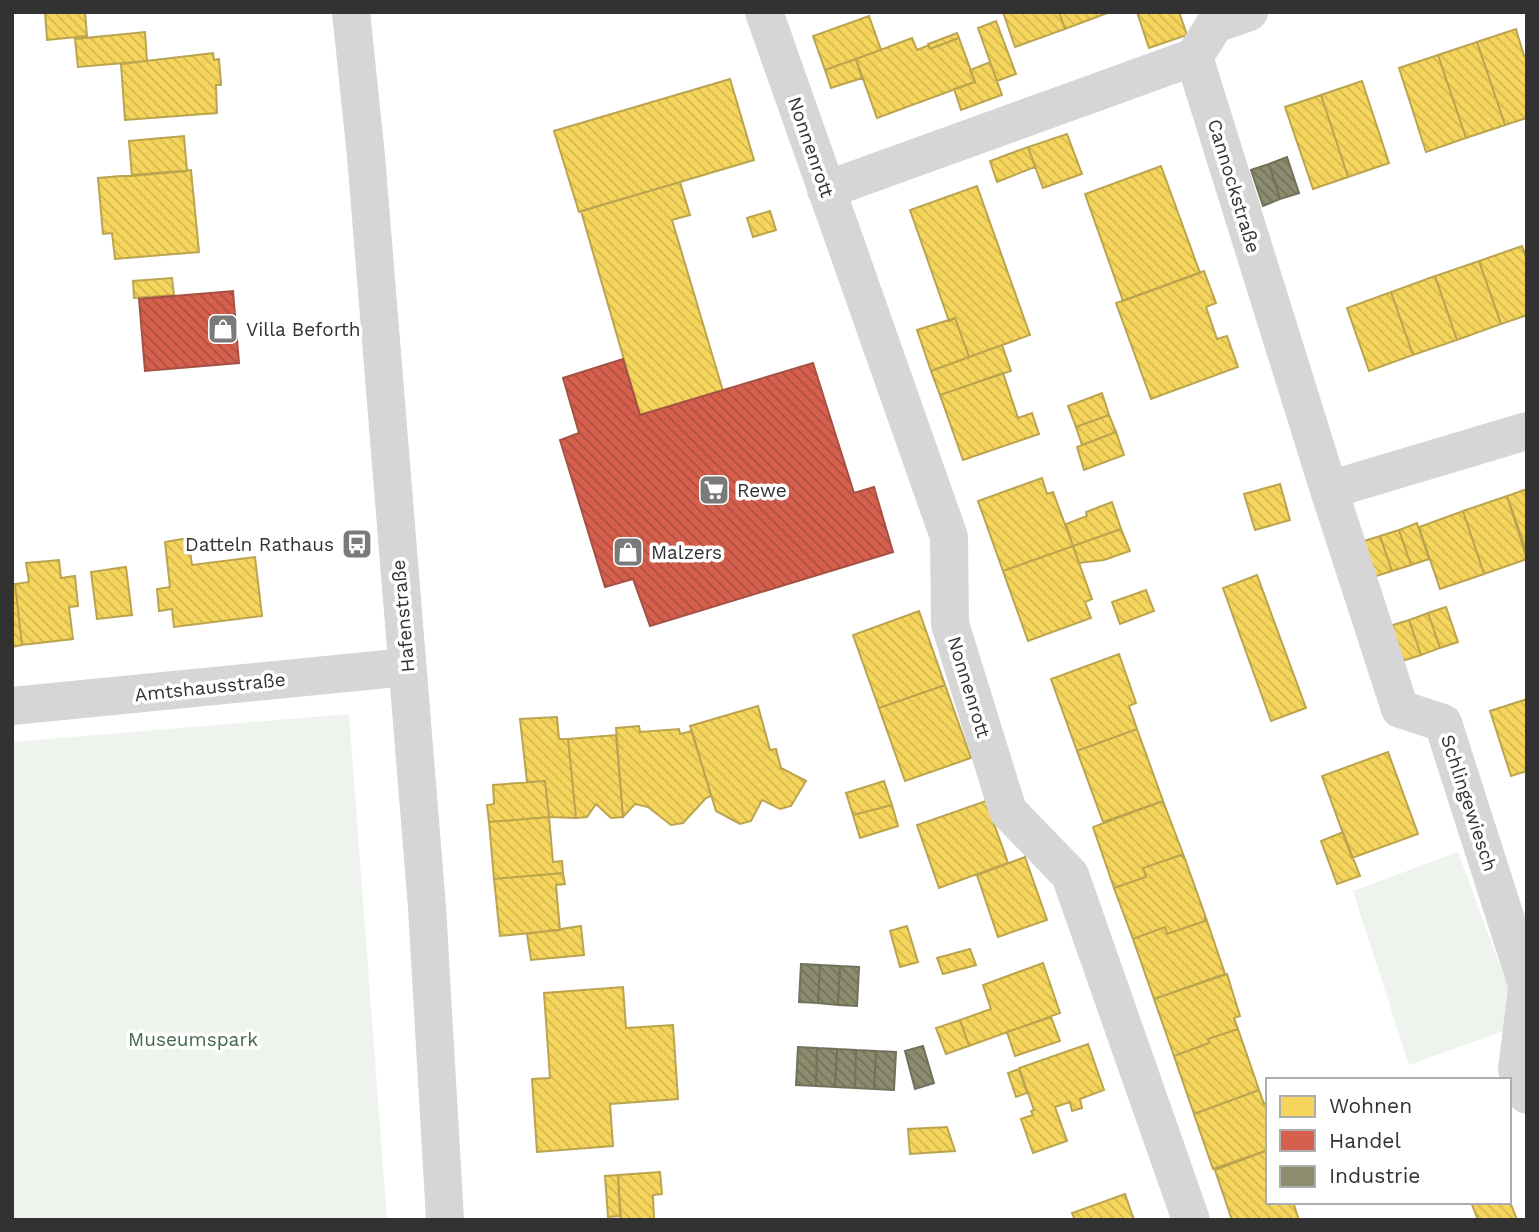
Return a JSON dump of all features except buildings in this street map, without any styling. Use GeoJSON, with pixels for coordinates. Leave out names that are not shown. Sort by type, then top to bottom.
{"type":"FeatureCollection","features":[{"type":"Feature","properties":{"kind":"street","name":"Hafenstraße"},"geometry":{"type":"LineString","coordinates":[[352,12],[427,907],[445,1220]]}},
{"type":"Feature","properties":{"kind":"street","name":"Nonnenrott"},"geometry":{"type":"LineString","coordinates":[[764,12],[949,537],[950,624],[1008,811],[1070,875],[1191,1220]]}},
{"type":"Feature","properties":{"kind":"street"},"geometry":{"type":"LineString","coordinates":[[826,190],[1194,57],[1215,24],[1250,12]]}},
{"type":"Feature","properties":{"kind":"street","name":"Cannockstraße"},"geometry":{"type":"LineString","coordinates":[[1194,57],[1329,490]]}},
{"type":"Feature","properties":{"kind":"street"},"geometry":{"type":"LineString","coordinates":[[1329,490],[1527,431]]}},
{"type":"Feature","properties":{"kind":"street","name":"Schlingewiesch"},"geometry":{"type":"LineString","coordinates":[[1329,490],[1400,709],[1443,723],[1527,987],[1517,1069],[1527,1095]]}},
{"type":"Feature","properties":{"kind":"street","name":"Amtshausstraße"},"geometry":{"type":"LineString","coordinates":[[12,706],[407,667]]}},
{"type":"Feature","properties":{"kind":"green space","name":"Museumspark"},"geometry":{"type":"Polygon","coordinates":[[[349,714],[387,1220],[12,1220],[12,742],[349,714]]]}},
{"type":"Feature","properties":{"kind":"green space"},"geometry":{"type":"Polygon","coordinates":[[[1458,852],[1508,987],[1509,1029],[1409,1065],[1353,891],[1458,852]]]}},
{"type":"Feature","properties":{"kind":"place","name":"Villa Beforth"},"geometry":{"type":"Point","coordinates":[223,329]}},
{"type":"Feature","properties":{"kind":"place","name":"Rewe"},"geometry":{"type":"Point","coordinates":[714,490]}},
{"type":"Feature","properties":{"kind":"place","name":"Datteln Rathaus"},"geometry":{"type":"Point","coordinates":[357,544]}},
{"type":"Feature","properties":{"kind":"place","name":"Malzers"},"geometry":{"type":"Point","coordinates":[628,552]}}]}
